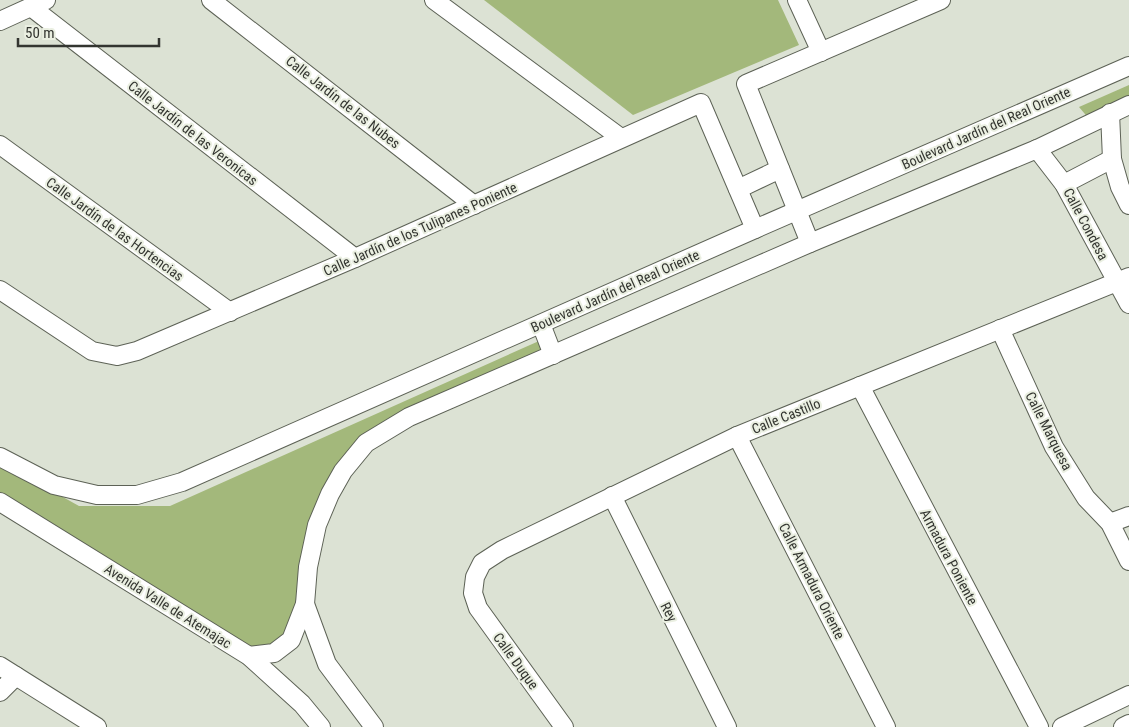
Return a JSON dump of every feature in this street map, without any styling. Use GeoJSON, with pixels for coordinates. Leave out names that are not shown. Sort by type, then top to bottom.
{"type":"FeatureCollection","features":[{"type":"Feature","properties":{"kind":"street","name":"Calle Jardín de las Nubes"},"geometry":{"type":"LineString","coordinates":[[211,0],[474,205]]}},
{"type":"Feature","properties":{"kind":"street"},"geometry":{"type":"LineString","coordinates":[[434,0],[621,138]]}},
{"type":"Feature","properties":{"kind":"street"},"geometry":{"type":"LineString","coordinates":[[797,0],[820,52]]}},
{"type":"Feature","properties":{"kind":"street"},"geometry":{"type":"LineString","coordinates":[[810,243],[746,84],[940,0]]}},
{"type":"Feature","properties":{"kind":"street"},"geometry":{"type":"LineString","coordinates":[[0,20],[39,3]]}},
{"type":"Feature","properties":{"kind":"street","name":"Calle Jardín de las Veronicas"},"geometry":{"type":"LineString","coordinates":[[39,3],[355,258]]}},
{"type":"Feature","properties":{"kind":"street","name":"Boulevard Jardín del Real Oriente"},"geometry":{"type":"LineString","coordinates":[[0,457],[54,485],[97,495],[138,495],[182,482],[1129,66]]}},
{"type":"Feature","properties":{"kind":"street","name":"Calle Jardín de los Tulipanes Poniente"},"geometry":{"type":"LineString","coordinates":[[0,290],[92,351],[117,356],[137,351],[355,258],[701,103],[738,189]]}},
{"type":"Feature","properties":{"kind":"street"},"geometry":{"type":"LineString","coordinates":[[249,656],[274,653],[291,640],[306,604],[308,567],[317,525],[330,494],[343,471],[366,443],[409,417],[810,243],[1037,149],[1129,104]]}},
{"type":"Feature","properties":{"kind":"street"},"geometry":{"type":"LineString","coordinates":[[1110,113],[1112,160],[1120,187],[1129,205]]}},
{"type":"Feature","properties":{"kind":"street","name":"Calle Jardín de las Hortencias"},"geometry":{"type":"LineString","coordinates":[[0,145],[230,312]]}},
{"type":"Feature","properties":{"kind":"street","name":"Calle Condesa"},"geometry":{"type":"LineString","coordinates":[[1037,149],[1064,184],[1123,280],[1129,304]]}},
{"type":"Feature","properties":{"kind":"street"},"geometry":{"type":"LineString","coordinates":[[1064,184],[1112,160]]}},
{"type":"Feature","properties":{"kind":"street"},"geometry":{"type":"LineString","coordinates":[[755,229],[738,189],[780,169]]}},
{"type":"Feature","properties":{"kind":"street","name":"Calle Castillo"},"geometry":{"type":"LineString","coordinates":[[473,593],[475,577],[482,563],[502,550],[612,496],[737,436],[1123,280]]}},
{"type":"Feature","properties":{"kind":"street"},"geometry":{"type":"LineString","coordinates":[[541,324],[553,355]]}},
{"type":"Feature","properties":{"kind":"street","name":"Calle Marquesa"},"geometry":{"type":"LineString","coordinates":[[1000,329],[1054,447],[1086,498],[1110,524],[1129,561]]}},
{"type":"Feature","properties":{"kind":"street","name":"Armadura Poniente"},"geometry":{"type":"LineString","coordinates":[[860,386],[1038,727]]}},
{"type":"Feature","properties":{"kind":"street","name":"Calle Armadura Oriente"},"geometry":{"type":"LineString","coordinates":[[737,436],[886,727]]}},
{"type":"Feature","properties":{"kind":"street","name":"Rey"},"geometry":{"type":"LineString","coordinates":[[612,496],[727,727]]}},
{"type":"Feature","properties":{"kind":"street","name":"Avenida Valle de Atemajac"},"geometry":{"type":"LineString","coordinates":[[0,502],[249,656],[302,704],[321,727]]}},
{"type":"Feature","properties":{"kind":"street"},"geometry":{"type":"LineString","coordinates":[[1110,524],[1129,516]]}},
{"type":"Feature","properties":{"kind":"street","name":"Calle Duque"},"geometry":{"type":"LineString","coordinates":[[473,593],[478,608],[488,623],[564,727]]}},
{"type":"Feature","properties":{"kind":"street"},"geometry":{"type":"LineString","coordinates":[[306,604],[327,664],[374,727]]}},
{"type":"Feature","properties":{"kind":"street"},"geometry":{"type":"LineString","coordinates":[[0,666],[97,727]]}},
{"type":"Feature","properties":{"kind":"street"},"geometry":{"type":"LineString","coordinates":[[0,692],[16,676]]}},
{"type":"Feature","properties":{"kind":"street"},"geometry":{"type":"LineString","coordinates":[[1062,727],[1129,695]]}},
{"type":"Feature","properties":{"kind":"street"},"geometry":{"type":"LineString","coordinates":[[1123,727],[1129,724]]}},
{"type":"Feature","properties":{"kind":"green space"},"geometry":{"type":"Polygon","coordinates":[[[484,0],[778,0],[799,45],[633,115],[484,0]]]}},
{"type":"Feature","properties":{"kind":"green space"},"geometry":{"type":"Polygon","coordinates":[[[1129,85],[1129,101],[1090,120],[1079,107],[1129,85]]]}},
{"type":"Feature","properties":{"kind":"green space"},"geometry":{"type":"Polygon","coordinates":[[[539,341],[546,355],[407,415],[341,470],[296,623],[273,651],[248,654],[0,494],[0,462],[79,506],[170,506],[539,341]]]}}]}
